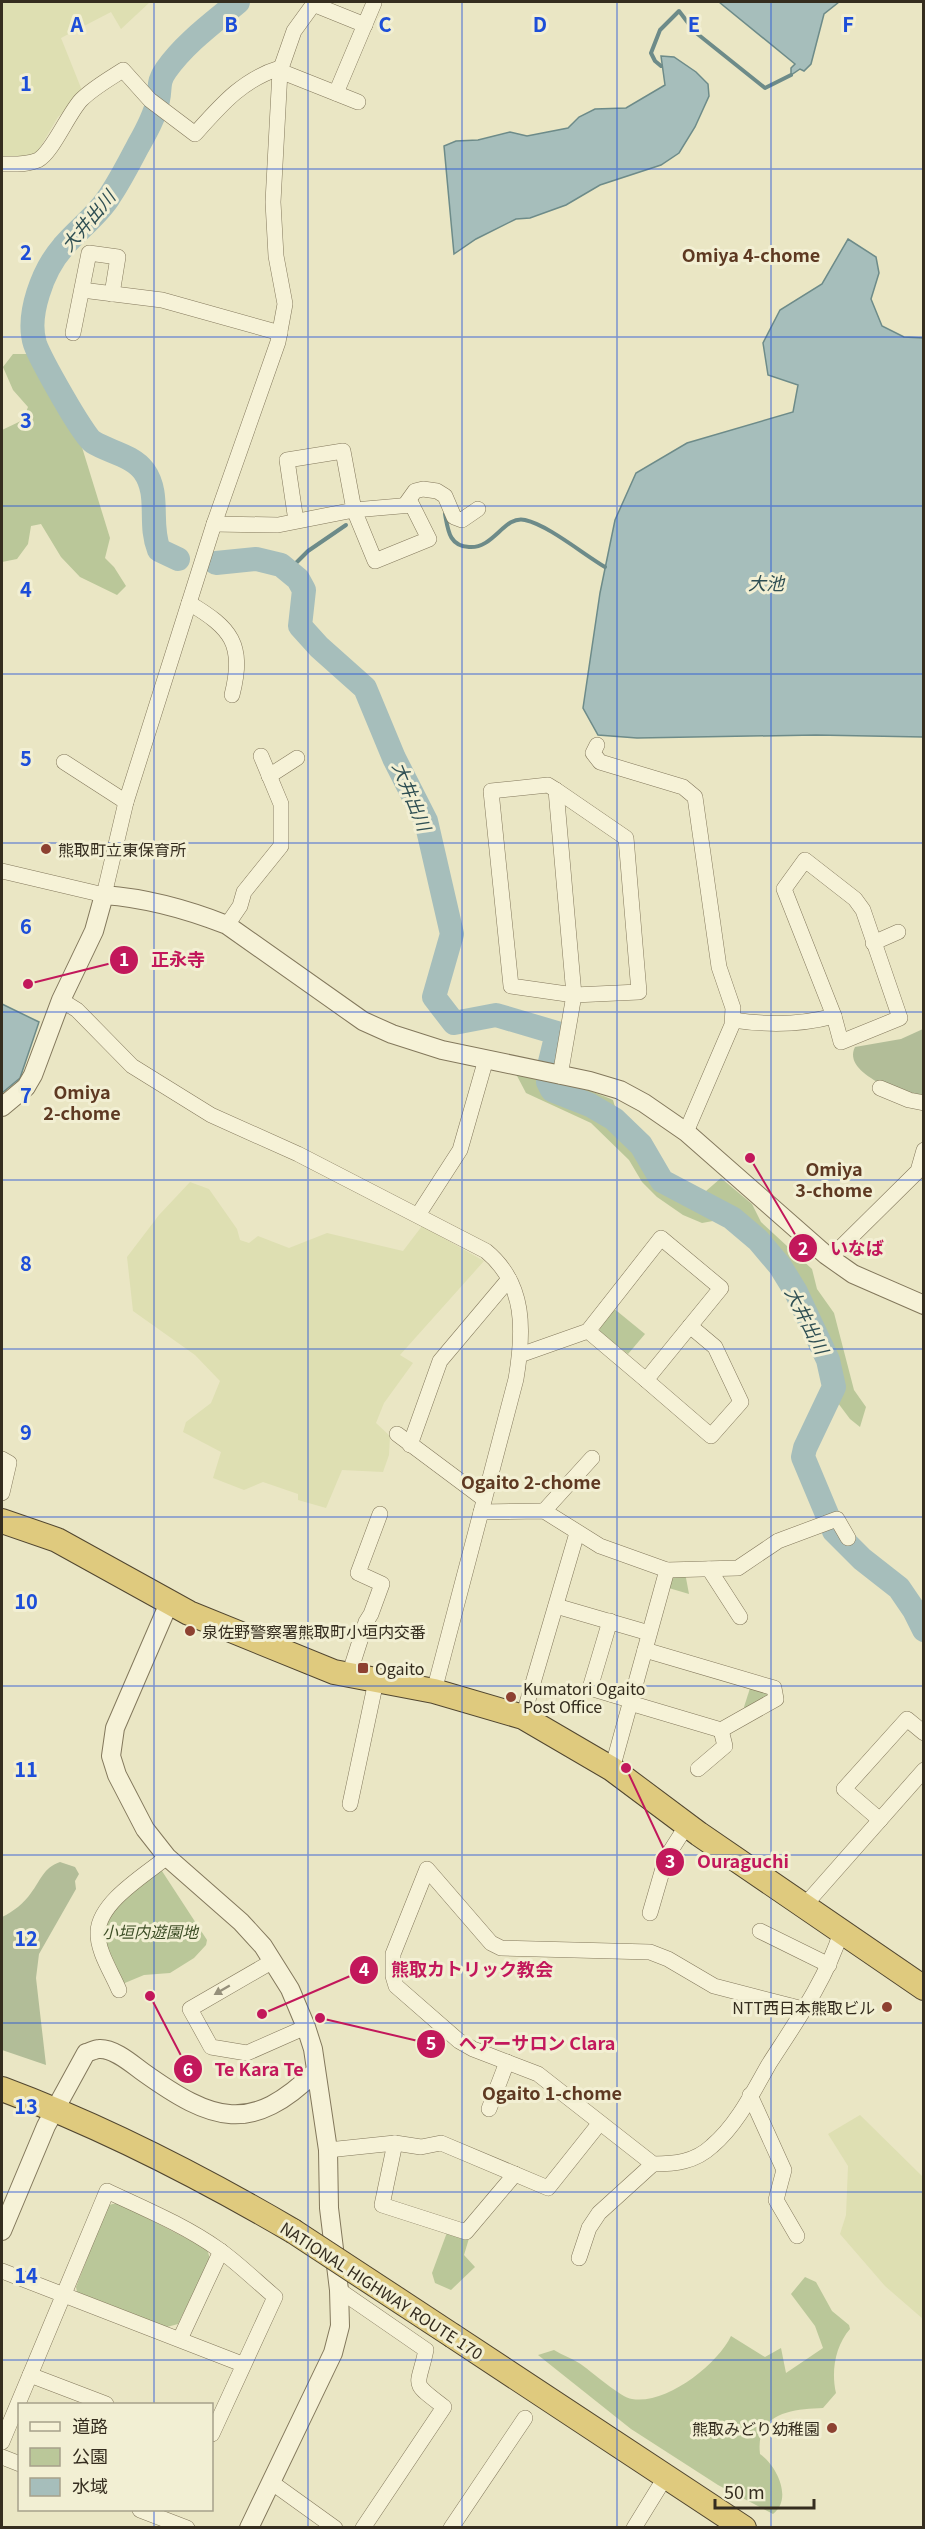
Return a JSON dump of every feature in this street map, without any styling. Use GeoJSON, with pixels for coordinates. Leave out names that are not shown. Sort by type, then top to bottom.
{"type":"FeatureCollection","features":[{"type":"Feature","properties":{"kind":"highway"},"geometry":{"type":"LineString","coordinates":[[2,1521],[57,1540],[169,1603],[315,1664],[349,1675],[434,1691],[523,1717],[612,1768],[687,1825],[924,1988]]}},
{"type":"Feature","properties":{"kind":"highway","name":"NATIONAL HIGHWAY ROUTE 170"},"geometry":{"type":"LineString","coordinates":[[2,2089],[56,2109],[165,2160],[216,2186],[293,2231],[744,2528]]}},
{"type":"Feature","properties":{"kind":"street"},"geometry":{"type":"LineString","coordinates":[[2,1107],[26,1087],[33,1075],[61,1000],[94,931],[126,802],[214,524],[280,333],[285,304],[276,256],[273,202],[280,69],[294,31],[314,3],[365,25]]}},
{"type":"Feature","properties":{"kind":"street"},"geometry":{"type":"LineString","coordinates":[[336,93],[374,3]]}},
{"type":"Feature","properties":{"kind":"street"},"geometry":{"type":"LineString","coordinates":[[2,164],[22,164],[39,159],[49,151],[70,113],[83,98],[123,70],[150,100],[195,134],[225,99],[263,73],[280,69],[358,102]]}},
{"type":"Feature","properties":{"kind":"street"},"geometry":{"type":"LineString","coordinates":[[73,333],[89,253],[118,257],[112,294]]}},
{"type":"Feature","properties":{"kind":"street"},"geometry":{"type":"LineString","coordinates":[[82,290],[162,300],[280,333]]}},
{"type":"Feature","properties":{"kind":"street"},"geometry":{"type":"LineString","coordinates":[[214,524],[278,525],[354,510],[412,505],[429,539],[375,561],[354,510],[343,451],[287,460],[297,521]]}},
{"type":"Feature","properties":{"kind":"street"},"geometry":{"type":"LineString","coordinates":[[405,505],[415,491],[423,489],[437,491],[446,496],[454,517],[462,520],[478,509]]}},
{"type":"Feature","properties":{"kind":"street"},"geometry":{"type":"LineString","coordinates":[[189,603],[217,620],[230,635],[238,671],[232,695]]}},
{"type":"Feature","properties":{"kind":"street"},"geometry":{"type":"LineString","coordinates":[[597,745],[593,753],[600,762],[683,787],[695,797],[719,967],[733,1008],[733,1020],[725,1044],[686,1132]]}},
{"type":"Feature","properties":{"kind":"street"},"geometry":{"type":"LineString","coordinates":[[226,925],[240,906],[244,892],[281,846],[281,804],[261,756]]}},
{"type":"Feature","properties":{"kind":"street"},"geometry":{"type":"LineString","coordinates":[[269,776],[297,758]]}},
{"type":"Feature","properties":{"kind":"street"},"geometry":{"type":"LineString","coordinates":[[64,762],[126,802]]}},
{"type":"Feature","properties":{"kind":"street"},"geometry":{"type":"LineString","coordinates":[[548,785],[626,838],[639,992],[574,995],[512,986],[491,792],[548,785]]}},
{"type":"Feature","properties":{"kind":"street"},"geometry":{"type":"LineString","coordinates":[[556,790],[574,995],[560,1076]]}},
{"type":"Feature","properties":{"kind":"street"},"geometry":{"type":"LineString","coordinates":[[805,860],[855,899],[863,910],[900,1018],[842,1042],[834,1016],[784,890],[805,860]]}},
{"type":"Feature","properties":{"kind":"street"},"geometry":{"type":"LineString","coordinates":[[2,871],[104,895],[124,896],[226,925],[363,1021],[392,1034],[442,1050],[620,1090],[644,1103],[686,1132],[830,1258],[853,1274],[924,1305]]}},
{"type":"Feature","properties":{"kind":"street"},"geometry":{"type":"LineString","coordinates":[[873,943],[898,932]]}},
{"type":"Feature","properties":{"kind":"street"},"geometry":{"type":"LineString","coordinates":[[61,1000],[76,1010],[132,1066],[156,1082],[211,1115],[298,1154],[486,1251],[500,1263],[509,1279],[520,1311],[520,1354],[509,1409],[434,1691]]}},
{"type":"Feature","properties":{"kind":"street"},"geometry":{"type":"LineString","coordinates":[[733,1020],[750,1023],[811,1022],[834,1016]]}},
{"type":"Feature","properties":{"kind":"street"},"geometry":{"type":"LineString","coordinates":[[418,1215],[460,1150],[486,1059]]}},
{"type":"Feature","properties":{"kind":"street"},"geometry":{"type":"LineString","coordinates":[[880,1088],[909,1100],[924,1103]]}},
{"type":"Feature","properties":{"kind":"street"},"geometry":{"type":"LineString","coordinates":[[830,1258],[918,1171],[924,1150]]}},
{"type":"Feature","properties":{"kind":"street"},"geometry":{"type":"LineString","coordinates":[[520,1354],[588,1331],[661,1238],[721,1288],[646,1380]]}},
{"type":"Feature","properties":{"kind":"street"},"geometry":{"type":"LineString","coordinates":[[410,1445],[440,1361],[509,1279]]}},
{"type":"Feature","properties":{"kind":"street"},"geometry":{"type":"LineString","coordinates":[[588,1331],[711,1436],[741,1402],[716,1347],[690,1326]]}},
{"type":"Feature","properties":{"kind":"street"},"geometry":{"type":"LineString","coordinates":[[396,1434],[482,1506],[544,1511],[600,1546],[667,1570],[738,1568],[778,1541],[831,1522],[848,1538]]}},
{"type":"Feature","properties":{"kind":"street"},"geometry":{"type":"LineString","coordinates":[[544,1511],[592,1458]]}},
{"type":"Feature","properties":{"kind":"street"},"geometry":{"type":"LineString","coordinates":[[2,1459],[9,1463],[2,1493]]}},
{"type":"Feature","properties":{"kind":"street"},"geometry":{"type":"LineString","coordinates":[[349,1675],[366,1622],[382,1584],[358,1573],[380,1514]]}},
{"type":"Feature","properties":{"kind":"street"},"geometry":{"type":"LineString","coordinates":[[523,1717],[577,1533]]}},
{"type":"Feature","properties":{"kind":"street"},"geometry":{"type":"LineString","coordinates":[[709,1569],[740,1617]]}},
{"type":"Feature","properties":{"kind":"street"},"geometry":{"type":"LineString","coordinates":[[612,1768],[667,1570]]}},
{"type":"Feature","properties":{"kind":"street"},"geometry":{"type":"LineString","coordinates":[[169,1603],[115,1728],[111,1743],[111,1756],[117,1775],[145,1828],[166,1857],[241,1922],[263,1946],[290,1989],[306,2027],[316,2072],[328,2150],[329,2208],[339,2290],[340,2326],[333,2353],[249,2528]]}},
{"type":"Feature","properties":{"kind":"street"},"geometry":{"type":"LineString","coordinates":[[556,1606],[649,1633]]}},
{"type":"Feature","properties":{"kind":"street"},"geometry":{"type":"LineString","coordinates":[[610,1622],[590,1688],[721,1730],[776,1699],[774,1688],[645,1650]]}},
{"type":"Feature","properties":{"kind":"street"},"geometry":{"type":"LineString","coordinates":[[350,1804],[376,1681]]}},
{"type":"Feature","properties":{"kind":"street"},"geometry":{"type":"LineString","coordinates":[[880,1820],[844,1789],[908,1719],[924,1733]]}},
{"type":"Feature","properties":{"kind":"street"},"geometry":{"type":"LineString","coordinates":[[698,1768],[725,1746],[721,1730]]}},
{"type":"Feature","properties":{"kind":"street"},"geometry":{"type":"LineString","coordinates":[[804,1906],[924,1770]]}},
{"type":"Feature","properties":{"kind":"street"},"geometry":{"type":"LineString","coordinates":[[650,1913],[666,1858],[687,1825]]}},
{"type":"Feature","properties":{"kind":"street"},"geometry":{"type":"LineString","coordinates":[[119,1990],[103,1953],[98,1933],[101,1922],[107,1908],[166,1857]]}},
{"type":"Feature","properties":{"kind":"street"},"geometry":{"type":"LineString","coordinates":[[803,2009],[714,1986],[668,1959],[650,1952],[501,1948],[491,1943],[427,1869],[393,1954],[393,1976],[396,1986],[459,2041],[472,2049],[538,2074],[653,2164],[684,2163],[711,2147],[722,2137],[750,2095],[803,2009],[829,1965],[841,1932]]}},
{"type":"Feature","properties":{"kind":"street"},"geometry":{"type":"LineString","coordinates":[[760,1931],[829,1965]]}},
{"type":"Feature","properties":{"kind":"street"},"geometry":{"type":"LineString","coordinates":[[273,1961],[190,2009],[211,2048],[229,2052],[248,2053],[306,2027]]}},
{"type":"Feature","properties":{"kind":"street"},"geometry":{"type":"LineString","coordinates":[[2,2231],[46,2126],[86,2053],[100,2048],[114,2053],[185,2099],[219,2112],[238,2115],[270,2108],[287,2098],[316,2072]]}},
{"type":"Feature","properties":{"kind":"street"},"geometry":{"type":"LineString","coordinates":[[489,2109],[507,2062]]}},
{"type":"Feature","properties":{"kind":"street"},"geometry":{"type":"LineString","coordinates":[[750,2095],[784,2170],[776,2200],[797,2236]]}},
{"type":"Feature","properties":{"kind":"street"},"geometry":{"type":"LineString","coordinates":[[328,2150],[394,2143],[421,2147],[441,2144],[548,2188],[599,2124]]}},
{"type":"Feature","properties":{"kind":"street"},"geometry":{"type":"LineString","coordinates":[[394,2143],[382,2205],[466,2232],[515,2174]]}},
{"type":"Feature","properties":{"kind":"street"},"geometry":{"type":"LineString","coordinates":[[579,2258],[589,2229],[599,2213],[653,2164]]}},
{"type":"Feature","properties":{"kind":"street"},"geometry":{"type":"LineString","coordinates":[[18,2403],[107,2191],[163,2217],[221,2251],[275,2297],[242,2364],[213,2432]]}},
{"type":"Feature","properties":{"kind":"street"},"geometry":{"type":"LineString","coordinates":[[180,2339],[221,2251]]}},
{"type":"Feature","properties":{"kind":"street"},"geometry":{"type":"LineString","coordinates":[[2,2271],[242,2364]]}},
{"type":"Feature","properties":{"kind":"street"},"geometry":{"type":"LineString","coordinates":[[339,2290],[426,2350],[417,2379],[420,2388],[444,2407],[363,2528]]}},
{"type":"Feature","properties":{"kind":"street"},"geometry":{"type":"LineString","coordinates":[[30,2375],[103,2403]]}},
{"type":"Feature","properties":{"kind":"street"},"geometry":{"type":"LineString","coordinates":[[2,2442],[18,2404]]}},
{"type":"Feature","properties":{"kind":"street"},"geometry":{"type":"LineString","coordinates":[[458,2525],[525,2418]]}},
{"type":"Feature","properties":{"kind":"street"},"geometry":{"type":"LineString","coordinates":[[2,2457],[18,2463]]}},
{"type":"Feature","properties":{"kind":"street"},"geometry":{"type":"LineString","coordinates":[[634,2528],[666,2476]]}},
{"type":"Feature","properties":{"kind":"street"},"geometry":{"type":"LineString","coordinates":[[271,2482],[335,2528]]}},
{"type":"Feature","properties":{"kind":"street"},"geometry":{"type":"LineString","coordinates":[[144,2511],[172,2519],[187,2528]]}},
{"type":"Feature","properties":{"kind":"green space"},"geometry":{"type":"Polygon","coordinates":[[[2,2],[150,2],[121,29],[111,12],[61,38],[83,93],[58,117],[38,151],[28,157],[2,159],[2,2]]]}},
{"type":"Feature","properties":{"kind":"green space"},"geometry":{"type":"Polygon","coordinates":[[[13,354],[27,354],[45,377],[81,444],[110,538],[105,558],[114,567],[126,586],[117,595],[80,577],[61,557],[41,524],[31,526],[28,544],[17,559],[2,562],[2,430],[23,420],[28,407],[13,390],[3,367],[13,354]]]}},
{"type":"Feature","properties":{"kind":"green space"},"geometry":{"type":"Polygon","coordinates":[[[923,1029],[923,1099],[877,1082],[857,1066],[853,1057],[855,1047],[901,1039],[923,1029]]]}},
{"type":"Feature","properties":{"kind":"green space"},"geometry":{"type":"Polygon","coordinates":[[[515,1072],[581,1085],[613,1100],[616,1110],[636,1127],[670,1181],[706,1191],[721,1178],[752,1204],[761,1222],[812,1269],[817,1289],[834,1313],[854,1390],[866,1407],[860,1427],[850,1419],[835,1399],[832,1364],[826,1344],[797,1286],[767,1245],[735,1217],[702,1223],[683,1215],[657,1197],[642,1182],[629,1160],[591,1123],[526,1093],[515,1072]]]}},
{"type":"Feature","properties":{"kind":"green space"},"geometry":{"type":"Polygon","coordinates":[[[190,1182],[209,1189],[237,1229],[240,1240],[249,1243],[258,1236],[289,1248],[327,1233],[403,1251],[422,1226],[484,1261],[400,1355],[413,1363],[384,1403],[376,1423],[390,1436],[389,1455],[383,1472],[342,1470],[326,1508],[298,1500],[298,1494],[263,1482],[244,1490],[213,1478],[221,1452],[183,1432],[186,1422],[211,1403],[220,1381],[195,1355],[133,1311],[127,1257],[159,1215],[190,1182]]]}},
{"type":"Feature","properties":{"kind":"green space"},"geometry":{"type":"Polygon","coordinates":[[[612,1307],[645,1334],[628,1354],[600,1332],[600,1323],[612,1307]]]}},
{"type":"Feature","properties":{"kind":"green space"},"geometry":{"type":"Polygon","coordinates":[[[682,1569],[689,1594],[662,1586],[682,1569]]]}},
{"type":"Feature","properties":{"kind":"green space"},"geometry":{"type":"Polygon","coordinates":[[[752,1682],[776,1699],[749,1714],[744,1707],[752,1682]]]}},
{"type":"Feature","properties":{"kind":"green space"},"geometry":{"type":"Polygon","coordinates":[[[60,1862],[75,1867],[79,1874],[75,1881],[76,1889],[39,1954],[36,1978],[46,2065],[2,2050],[2,1917],[22,1904],[46,1871],[60,1862]]]}},
{"type":"Feature","properties":{"kind":"green space","name":"小垣内遊園地"},"geometry":{"type":"Polygon","coordinates":[[[160,1868],[207,1940],[206,1945],[194,1958],[170,1973],[144,1975],[120,1985],[103,1935],[109,1911],[160,1868]]]}},
{"type":"Feature","properties":{"kind":"green space"},"geometry":{"type":"Polygon","coordinates":[[[860,2115],[923,2177],[923,2319],[885,2286],[840,2234],[846,2215],[848,2166],[828,2134],[860,2115]]]}},
{"type":"Feature","properties":{"kind":"green space"},"geometry":{"type":"Polygon","coordinates":[[[118,2203],[207,2249],[210,2259],[178,2324],[167,2327],[77,2292],[76,2287],[108,2205],[118,2203]]]}},
{"type":"Feature","properties":{"kind":"green space"},"geometry":{"type":"Polygon","coordinates":[[[449,2227],[470,2235],[464,2255],[475,2267],[451,2290],[435,2283],[432,2273],[449,2227]]]}},
{"type":"Feature","properties":{"kind":"green space"},"geometry":{"type":"Polygon","coordinates":[[[805,2277],[816,2282],[832,2311],[849,2325],[850,2329],[841,2343],[834,2368],[836,2393],[823,2408],[788,2412],[778,2416],[763,2430],[760,2454],[777,2474],[782,2492],[779,2508],[773,2514],[718,2485],[631,2429],[538,2355],[554,2350],[579,2363],[613,2389],[632,2399],[660,2396],[689,2381],[714,2359],[731,2336],[765,2357],[781,2348],[786,2373],[823,2348],[815,2326],[791,2294],[805,2277]]]}},
{"type":"Feature","properties":{"kind":"water"},"geometry":{"type":"Polygon","coordinates":[[[719,2],[839,2],[824,14],[811,64],[804,71],[800,69],[791,75],[791,68],[795,64],[719,2]]]}},
{"type":"Feature","properties":{"kind":"water"},"geometry":{"type":"Polygon","coordinates":[[[661,56],[674,57],[696,72],[708,84],[709,96],[695,127],[679,153],[661,165],[600,185],[566,205],[530,218],[516,219],[476,239],[454,254],[444,146],[456,141],[478,140],[510,132],[527,136],[568,128],[579,117],[595,109],[626,108],[665,85],[661,56]]]}},
{"type":"Feature","properties":{"kind":"water","name":"大池"},"geometry":{"type":"Polygon","coordinates":[[[848,239],[876,257],[879,273],[871,299],[882,326],[904,337],[923,338],[923,737],[816,735],[637,738],[598,735],[583,708],[600,593],[615,520],[636,473],[687,443],[793,412],[798,385],[768,375],[763,343],[780,310],[822,284],[848,239]]]}},
{"type":"Feature","properties":{"kind":"water"},"geometry":{"type":"Polygon","coordinates":[[[2,1004],[39,1022],[20,1078],[2,1093],[2,1004]]]}},
{"type":"Feature","properties":{"kind":"waterway","name":"大井出川"},"geometry":{"type":"LineString","coordinates":[[178,559],[159,550],[154,530],[152,490],[144,471],[133,461],[93,442],[88,437],[62,396],[35,344],[33,320],[38,293],[49,268],[63,247],[104,204],[150,124],[155,112],[163,74],[191,42],[238,2]]}},
{"type":"Feature","properties":{"kind":"waterway"},"geometry":{"type":"LineString","coordinates":[[661,66],[651,53],[660,30],[679,11],[695,32],[765,88],[791,75]]}},
{"type":"Feature","properties":{"kind":"waterway"},"geometry":{"type":"LineString","coordinates":[[445,514],[453,540],[462,546],[478,546],[511,522],[525,520],[555,534],[605,567]]}},
{"type":"Feature","properties":{"kind":"waterway"},"geometry":{"type":"LineString","coordinates":[[288,571],[308,551],[346,525]]}},
{"type":"Feature","properties":{"kind":"waterway","name":"大井出川"},"geometry":{"type":"LineString","coordinates":[[216,563],[256,559],[281,565],[298,579],[304,590],[300,626],[319,647],[365,688],[394,758],[426,821],[452,934],[434,997],[454,1023],[496,1015],[557,1033],[549,1066]]}},
{"type":"Feature","properties":{"kind":"waterway","name":"大井出川"},"geometry":{"type":"LineString","coordinates":[[548,1082],[552,1090],[590,1105],[614,1119],[641,1145],[662,1181],[732,1218],[758,1240],[780,1266],[796,1292],[828,1360],[834,1387],[805,1448],[803,1457],[834,1531],[862,1559],[899,1588],[924,1630]]}},
{"type":"Feature","properties":{"kind":"place","name":"熊取町立東保育所"},"geometry":{"type":"Point","coordinates":[46,849]}},
{"type":"Feature","properties":{"kind":"place","name":"正永寺"},"geometry":{"type":"Point","coordinates":[28,984]}},
{"type":"Feature","properties":{"kind":"place","name":"いなば"},"geometry":{"type":"Point","coordinates":[750,1158]}},
{"type":"Feature","properties":{"kind":"place","name":"泉佐野警察署熊取町小垣内交番"},"geometry":{"type":"Point","coordinates":[190,1631]}},
{"type":"Feature","properties":{"kind":"place","name":"Ogaito"},"geometry":{"type":"Point","coordinates":[363,1668]}},
{"type":"Feature","properties":{"kind":"place","name":"Kumatori Ogaito Post Office"},"geometry":{"type":"Point","coordinates":[511,1697]}},
{"type":"Feature","properties":{"kind":"place","name":"Ouraguchi"},"geometry":{"type":"Point","coordinates":[626,1768]}},
{"type":"Feature","properties":{"kind":"place","name":"Te Kara Te"},"geometry":{"type":"Point","coordinates":[150,1996]}},
{"type":"Feature","properties":{"kind":"place","name":"NTT西日本熊取ビル"},"geometry":{"type":"Point","coordinates":[887,2007]}},
{"type":"Feature","properties":{"kind":"place","name":"熊取カトリック教会"},"geometry":{"type":"Point","coordinates":[262,2014]}},
{"type":"Feature","properties":{"kind":"place","name":"ヘアーサロン Clara"},"geometry":{"type":"Point","coordinates":[320,2018]}},
{"type":"Feature","properties":{"kind":"place","name":"熊取みどり幼稚園"},"geometry":{"type":"Point","coordinates":[832,2428]}},
{"type":"Feature","properties":{"kind":"district","name":"Omiya 4-chome"},"geometry":{"type":"Point","coordinates":[751,254]}},
{"type":"Feature","properties":{"kind":"district","name":"Omiya 2-chome"},"geometry":{"type":"Point","coordinates":[82,1101]}},
{"type":"Feature","properties":{"kind":"district","name":"Omiya 3-chome"},"geometry":{"type":"Point","coordinates":[834,1178]}},
{"type":"Feature","properties":{"kind":"district","name":"Ogaito 2-chome"},"geometry":{"type":"Point","coordinates":[531,1481]}},
{"type":"Feature","properties":{"kind":"district","name":"Ogaito 1-chome"},"geometry":{"type":"Point","coordinates":[552,2092]}}]}
